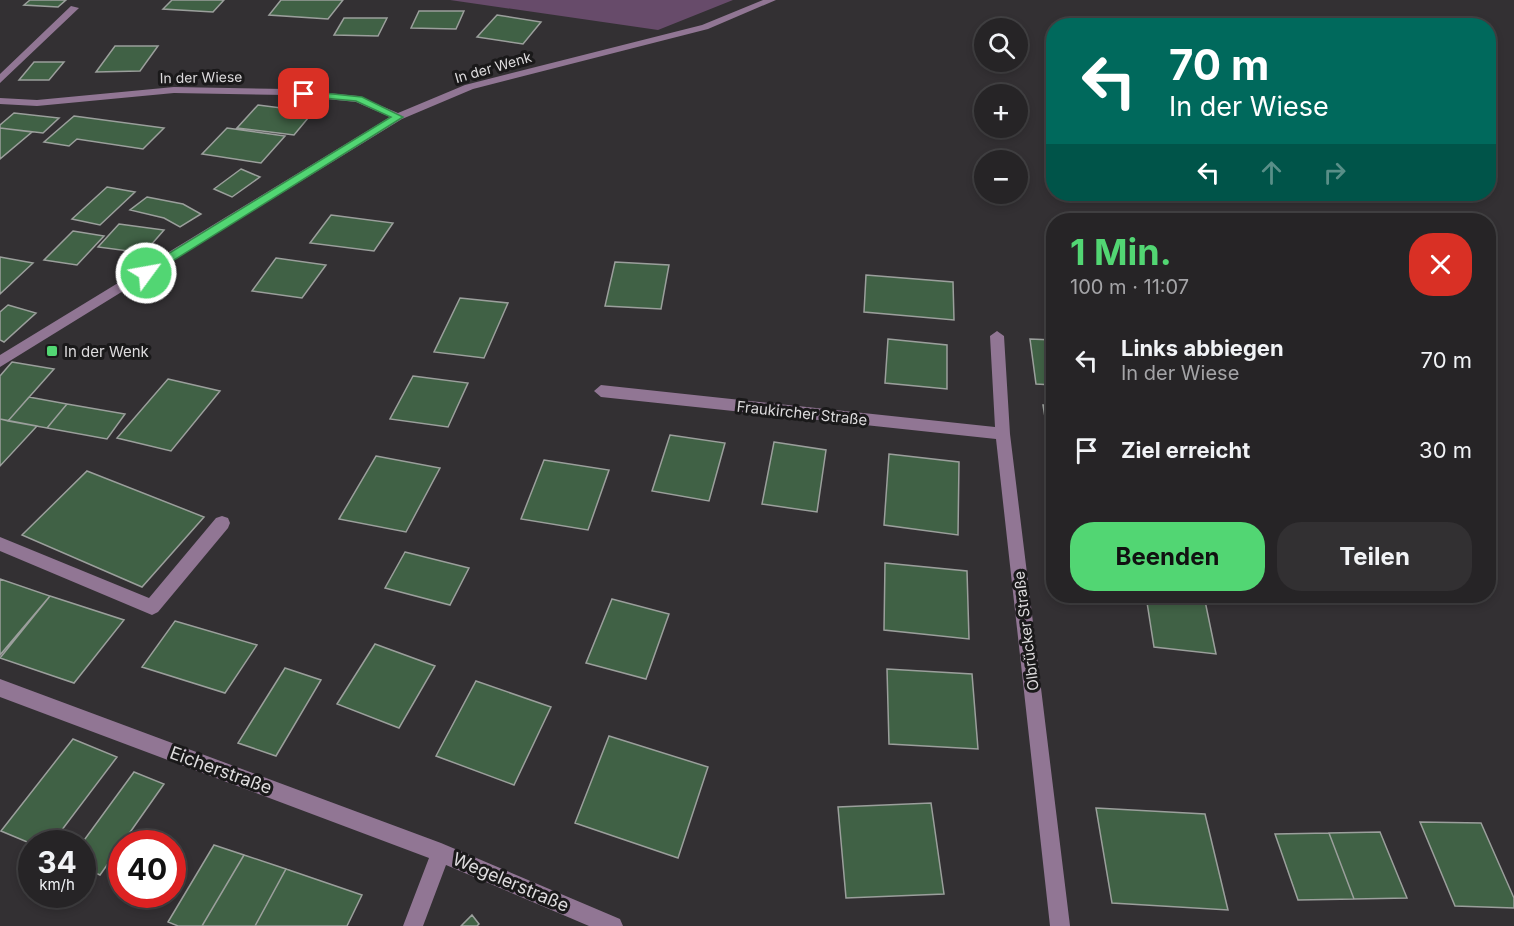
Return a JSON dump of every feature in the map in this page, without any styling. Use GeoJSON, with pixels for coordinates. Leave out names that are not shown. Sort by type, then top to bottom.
{"type":"FeatureCollection","features":[{"type":"Feature","properties":{"kind":"street","name":"In der Wenk"},"geometry":{"type":"LineString","coordinates":[[0,362],[398,117],[469,87],[705,27],[771,0]]}},
{"type":"Feature","properties":{"kind":"street"},"geometry":{"type":"LineString","coordinates":[[0,80],[74,8]]}},
{"type":"Feature","properties":{"kind":"street","name":"In der Wiese"},"geometry":{"type":"LineString","coordinates":[[0,101],[37,103],[174,90],[286,92],[358,99],[398,117]]}},
{"type":"Feature","properties":{"kind":"street","name":"Olbrücker Straße"},"geometry":{"type":"LineString","coordinates":[[997,336],[1003,434],[1060,926]]}},
{"type":"Feature","properties":{"kind":"street","name":"Fraukircher Straße"},"geometry":{"type":"LineString","coordinates":[[601,391],[1003,434]]}},
{"type":"Feature","properties":{"kind":"street"},"geometry":{"type":"LineString","coordinates":[[0,544],[152,607],[222,523]]}},
{"type":"Feature","properties":{"kind":"street","name":"Eicherstraße"},"geometry":{"type":"LineString","coordinates":[[0,688],[441,852]]}},
{"type":"Feature","properties":{"kind":"street"},"geometry":{"type":"LineString","coordinates":[[413,926],[441,852]]}},
{"type":"Feature","properties":{"kind":"street","name":"Wegelerstraße"},"geometry":{"type":"LineString","coordinates":[[441,852],[613,926]]}},
{"type":"Feature","properties":{"kind":"shaded area"},"geometry":{"type":"Polygon","coordinates":[[[450,0],[733,0],[658,30],[450,0]]]}},
{"type":"Feature","properties":{"kind":"building"},"geometry":{"type":"Polygon","coordinates":[[[30,0],[66,0],[58,7],[24,5],[30,0]]]}},
{"type":"Feature","properties":{"kind":"building"},"geometry":{"type":"Polygon","coordinates":[[[172,0],[224,0],[213,12],[163,9],[172,0]]]}},
{"type":"Feature","properties":{"kind":"building"},"geometry":{"type":"Polygon","coordinates":[[[281,0],[343,0],[328,19],[269,15],[281,0]]]}},
{"type":"Feature","properties":{"kind":"building"},"geometry":{"type":"Polygon","coordinates":[[[419,11],[464,11],[456,29],[411,28],[419,11]]]}},
{"type":"Feature","properties":{"kind":"building"},"geometry":{"type":"Polygon","coordinates":[[[497,15],[541,22],[523,44],[477,37],[497,15]]]}},
{"type":"Feature","properties":{"kind":"building"},"geometry":{"type":"Polygon","coordinates":[[[344,18],[387,18],[378,36],[334,35],[344,18]]]}},
{"type":"Feature","properties":{"kind":"building"},"geometry":{"type":"Polygon","coordinates":[[[115,46],[158,46],[140,71],[96,72],[115,46]]]}},
{"type":"Feature","properties":{"kind":"building"},"geometry":{"type":"Polygon","coordinates":[[[34,62],[64,62],[49,80],[19,80],[34,62]]]}},
{"type":"Feature","properties":{"kind":"building"},"geometry":{"type":"Polygon","coordinates":[[[258,105],[313,112],[294,135],[237,128],[258,105]]]}},
{"type":"Feature","properties":{"kind":"building"},"geometry":{"type":"Polygon","coordinates":[[[14,113],[59,118],[43,133],[0,128],[0,125],[14,113]]]}},
{"type":"Feature","properties":{"kind":"building"},"geometry":{"type":"Polygon","coordinates":[[[74,116],[164,128],[143,149],[77,139],[69,146],[44,142],[74,116]]]}},
{"type":"Feature","properties":{"kind":"building"},"geometry":{"type":"Polygon","coordinates":[[[0,128],[32,132],[0,159],[0,128]]]}},
{"type":"Feature","properties":{"kind":"building"},"geometry":{"type":"Polygon","coordinates":[[[227,128],[285,136],[261,163],[202,154],[227,128]]]}},
{"type":"Feature","properties":{"kind":"building"},"geometry":{"type":"Polygon","coordinates":[[[241,169],[260,177],[232,197],[214,189],[241,169]]]}},
{"type":"Feature","properties":{"kind":"building"},"geometry":{"type":"Polygon","coordinates":[[[107,187],[135,192],[100,225],[72,219],[107,187]]]}},
{"type":"Feature","properties":{"kind":"building"},"geometry":{"type":"Polygon","coordinates":[[[147,197],[183,204],[201,214],[180,227],[164,218],[130,210],[147,197]]]}},
{"type":"Feature","properties":{"kind":"building"},"geometry":{"type":"Polygon","coordinates":[[[331,215],[393,223],[374,251],[310,243],[331,215]]]}},
{"type":"Feature","properties":{"kind":"building"},"geometry":{"type":"Polygon","coordinates":[[[119,224],[164,230],[144,253],[98,247],[119,224]]]}},
{"type":"Feature","properties":{"kind":"building"},"geometry":{"type":"Polygon","coordinates":[[[73,231],[104,236],[77,265],[44,260],[73,231]]]}},
{"type":"Feature","properties":{"kind":"building"},"geometry":{"type":"Polygon","coordinates":[[[0,257],[33,263],[0,294],[0,257]]]}},
{"type":"Feature","properties":{"kind":"building"},"geometry":{"type":"Polygon","coordinates":[[[276,258],[326,265],[302,298],[252,291],[276,258]]]}},
{"type":"Feature","properties":{"kind":"building"},"geometry":{"type":"Polygon","coordinates":[[[615,262],[669,265],[661,309],[605,306],[615,262]]]}},
{"type":"Feature","properties":{"kind":"building"},"geometry":{"type":"Polygon","coordinates":[[[866,275],[953,282],[954,320],[864,312],[866,275]]]}},
{"type":"Feature","properties":{"kind":"building"},"geometry":{"type":"Polygon","coordinates":[[[460,298],[508,303],[484,358],[434,352],[460,298]]]}},
{"type":"Feature","properties":{"kind":"building"},"geometry":{"type":"Polygon","coordinates":[[[8,305],[36,313],[4,342],[0,340],[0,312],[8,305]]]}},
{"type":"Feature","properties":{"kind":"building"},"geometry":{"type":"Polygon","coordinates":[[[888,339],[947,345],[947,389],[885,383],[888,339]]]}},
{"type":"Feature","properties":{"kind":"building"},"geometry":{"type":"Polygon","coordinates":[[[1030,339],[1046,340],[1046,385],[1036,384],[1030,339]]]}},
{"type":"Feature","properties":{"kind":"building"},"geometry":{"type":"Polygon","coordinates":[[[12,362],[54,369],[8,421],[0,419],[0,376],[12,362]]]}},
{"type":"Feature","properties":{"kind":"building"},"geometry":{"type":"Polygon","coordinates":[[[413,376],[468,383],[448,427],[390,419],[413,376]]]}},
{"type":"Feature","properties":{"kind":"building"},"geometry":{"type":"Polygon","coordinates":[[[168,379],[220,391],[171,451],[117,438],[168,379]]]}},
{"type":"Feature","properties":{"kind":"building"},"geometry":{"type":"Polygon","coordinates":[[[29,397],[67,404],[47,428],[8,421],[29,397]]]}},
{"type":"Feature","properties":{"kind":"building"},"geometry":{"type":"Polygon","coordinates":[[[67,404],[125,414],[107,439],[47,428],[67,404]]]}},
{"type":"Feature","properties":{"kind":"building"},"geometry":{"type":"Polygon","coordinates":[[[1043,405],[1046,405],[1046,423],[1043,405]]]}},
{"type":"Feature","properties":{"kind":"building"},"geometry":{"type":"Polygon","coordinates":[[[0,419],[37,426],[0,466],[0,419]]]}},
{"type":"Feature","properties":{"kind":"building"},"geometry":{"type":"Polygon","coordinates":[[[670,435],[725,443],[709,501],[652,491],[670,435]]]}},
{"type":"Feature","properties":{"kind":"building"},"geometry":{"type":"Polygon","coordinates":[[[774,442],[826,450],[817,512],[762,504],[774,442]]]}},
{"type":"Feature","properties":{"kind":"building"},"geometry":{"type":"Polygon","coordinates":[[[889,454],[959,462],[958,535],[884,525],[889,454]]]}},
{"type":"Feature","properties":{"kind":"building"},"geometry":{"type":"Polygon","coordinates":[[[376,456],[440,468],[406,532],[339,519],[376,456]]]}},
{"type":"Feature","properties":{"kind":"building"},"geometry":{"type":"Polygon","coordinates":[[[544,460],[609,470],[588,530],[521,519],[544,460]]]}},
{"type":"Feature","properties":{"kind":"building"},"geometry":{"type":"Polygon","coordinates":[[[87,471],[204,517],[142,587],[22,535],[87,471]]]}},
{"type":"Feature","properties":{"kind":"building"},"geometry":{"type":"Polygon","coordinates":[[[405,552],[469,568],[450,605],[385,588],[405,552]]]}},
{"type":"Feature","properties":{"kind":"building"},"geometry":{"type":"Polygon","coordinates":[[[885,563],[967,571],[969,639],[884,630],[885,563]]]}},
{"type":"Feature","properties":{"kind":"building"},"geometry":{"type":"Polygon","coordinates":[[[0,579],[50,596],[0,655],[0,579]]]}},
{"type":"Feature","properties":{"kind":"building"},"geometry":{"type":"Polygon","coordinates":[[[50,596],[124,620],[74,683],[0,658],[50,596]]]}},
{"type":"Feature","properties":{"kind":"building"},"geometry":{"type":"Polygon","coordinates":[[[612,599],[669,614],[646,679],[586,663],[612,599]]]}},
{"type":"Feature","properties":{"kind":"building"},"geometry":{"type":"Polygon","coordinates":[[[1147,603],[1205,603],[1216,654],[1154,647],[1147,603]]]}},
{"type":"Feature","properties":{"kind":"building"},"geometry":{"type":"Polygon","coordinates":[[[175,621],[257,645],[225,693],[142,667],[175,621]]]}},
{"type":"Feature","properties":{"kind":"building"},"geometry":{"type":"Polygon","coordinates":[[[375,644],[435,666],[399,728],[337,704],[375,644]]]}},
{"type":"Feature","properties":{"kind":"building"},"geometry":{"type":"Polygon","coordinates":[[[285,668],[321,680],[276,756],[238,743],[285,668]]]}},
{"type":"Feature","properties":{"kind":"building"},"geometry":{"type":"Polygon","coordinates":[[[887,669],[972,674],[978,749],[889,744],[887,669]]]}},
{"type":"Feature","properties":{"kind":"building"},"geometry":{"type":"Polygon","coordinates":[[[476,681],[551,707],[514,785],[436,756],[476,681]]]}},
{"type":"Feature","properties":{"kind":"building"},"geometry":{"type":"Polygon","coordinates":[[[609,736],[708,767],[678,858],[575,823],[609,736]]]}},
{"type":"Feature","properties":{"kind":"building"},"geometry":{"type":"Polygon","coordinates":[[[73,739],[117,757],[62,830],[18,830],[18,838],[1,831],[73,739]]]}},
{"type":"Feature","properties":{"kind":"building"},"geometry":{"type":"Polygon","coordinates":[[[134,772],[164,784],[132,830],[108,830],[108,864],[100,875],[96,873],[96,830],[92,830],[134,772]]]}},
{"type":"Feature","properties":{"kind":"building"},"geometry":{"type":"Polygon","coordinates":[[[931,803],[944,894],[846,898],[838,807],[931,803]]]}},
{"type":"Feature","properties":{"kind":"building"},"geometry":{"type":"Polygon","coordinates":[[[1096,808],[1205,814],[1228,910],[1112,903],[1096,808]]]}},
{"type":"Feature","properties":{"kind":"building"},"geometry":{"type":"Polygon","coordinates":[[[1420,822],[1481,823],[1514,898],[1514,908],[1455,906],[1420,822]]]}},
{"type":"Feature","properties":{"kind":"building"},"geometry":{"type":"Polygon","coordinates":[[[1380,832],[1407,898],[1354,899],[1329,833],[1380,832]]]}},
{"type":"Feature","properties":{"kind":"building"},"geometry":{"type":"Polygon","coordinates":[[[1329,833],[1354,899],[1298,900],[1275,834],[1329,833]]]}},
{"type":"Feature","properties":{"kind":"building"},"geometry":{"type":"Polygon","coordinates":[[[214,845],[244,855],[202,926],[178,926],[168,922],[176,908],[186,908],[186,892],[214,845]]]}},
{"type":"Feature","properties":{"kind":"building"},"geometry":{"type":"Polygon","coordinates":[[[244,855],[286,869],[255,926],[202,926],[244,855]]]}},
{"type":"Feature","properties":{"kind":"building"},"geometry":{"type":"Polygon","coordinates":[[[286,869],[362,895],[347,926],[255,926],[286,869]]]}},
{"type":"Feature","properties":{"kind":"building"},"geometry":{"type":"Polygon","coordinates":[[[472,915],[479,924],[477,926],[461,926],[472,915]]]}},
{"type":"Feature","properties":{"kind":"place","name":"In der Wenk"},"geometry":{"type":"Point","coordinates":[52,351]}},
{"type":"Feature","properties":{"kind":"route"},"geometry":{"type":"LineString","coordinates":[[146,273],[398,117],[376,105],[358,99],[304,94]]}}]}
